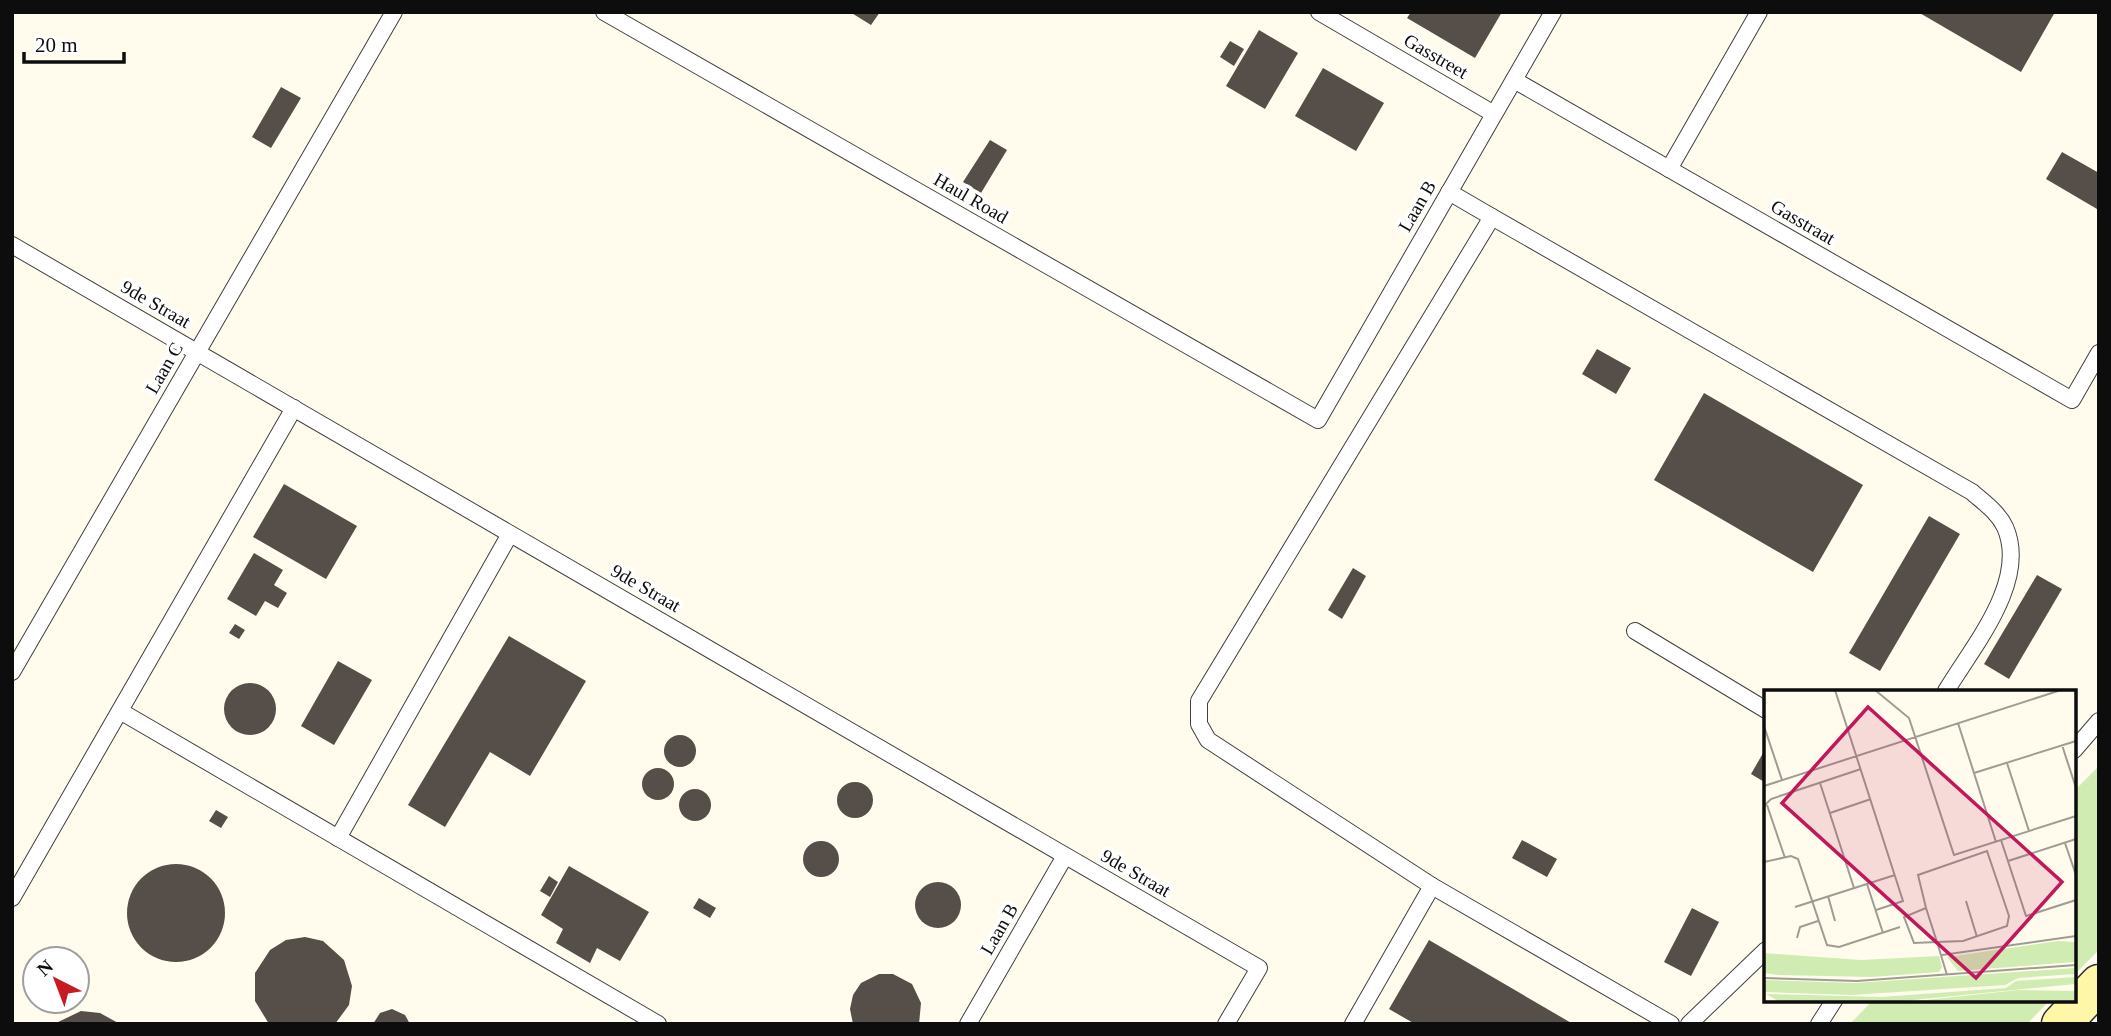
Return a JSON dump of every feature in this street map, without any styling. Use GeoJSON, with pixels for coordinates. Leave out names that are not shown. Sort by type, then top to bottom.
{"type":"FeatureCollection","features":[{"type":"Feature","properties":{"kind":"main road"},"geometry":{"type":"LineString","coordinates":[[2061,1024],[2099,984]]}},
{"type":"Feature","properties":{"kind":"lane","name":"Laan C"},"geometry":{"type":"LineString","coordinates":[[12,672],[394,12]]}},
{"type":"Feature","properties":{"kind":"lane","name":"Haul Road"},"geometry":{"type":"LineString","coordinates":[[604,12],[1318,420]]}},
{"type":"Feature","properties":{"kind":"lane","name":"Gasstreet"},"geometry":{"type":"LineString","coordinates":[[1319,12],[1494,114]]}},
{"type":"Feature","properties":{"kind":"lane","name":"Laan B"},"geometry":{"type":"LineString","coordinates":[[1318,420],[1553,12]]}},
{"type":"Feature","properties":{"kind":"lane"},"geometry":{"type":"LineString","coordinates":[[1669,169],[1759,12]]}},
{"type":"Feature","properties":{"kind":"lane","name":"Gasstraat"},"geometry":{"type":"LineString","coordinates":[[1514,80],[2072,400],[2099,353]]}},
{"type":"Feature","properties":{"kind":"lane"},"geometry":{"type":"LineString","coordinates":[[1449,192],[1972,492],[1990,508],[2005,525],[2013,557],[2007,589],[1947,690]]}},
{"type":"Feature","properties":{"kind":"lane"},"geometry":{"type":"LineString","coordinates":[[1492,217],[1199,702],[1197,715],[1202,733],[1208,740],[1432,886],[1671,1024]]}},
{"type":"Feature","properties":{"kind":"lane","name":"9de Straat"},"geometry":{"type":"LineString","coordinates":[[12,245],[1259,968],[1226,1024]]}},
{"type":"Feature","properties":{"kind":"lane"},"geometry":{"type":"LineString","coordinates":[[12,898],[294,408]]}},
{"type":"Feature","properties":{"kind":"lane"},"geometry":{"type":"LineString","coordinates":[[338,838],[510,534]]}},
{"type":"Feature","properties":{"kind":"lane"},"geometry":{"type":"LineString","coordinates":[[1635,631],[1764,709]]}},
{"type":"Feature","properties":{"kind":"lane"},"geometry":{"type":"LineString","coordinates":[[120,711],[658,1024]]}},
{"type":"Feature","properties":{"kind":"lane"},"geometry":{"type":"LineString","coordinates":[[2076,748],[2099,721]]}},
{"type":"Feature","properties":{"kind":"lane","name":"Laan B"},"geometry":{"type":"LineString","coordinates":[[968,1024],[1065,856]]}},
{"type":"Feature","properties":{"kind":"lane"},"geometry":{"type":"LineString","coordinates":[[1353,1024],[1432,886]]}},
{"type":"Feature","properties":{"kind":"lane"},"geometry":{"type":"LineString","coordinates":[[1689,1024],[1764,952]]}},
{"type":"Feature","properties":{"kind":"lane"},"geometry":{"type":"LineString","coordinates":[[1819,1024],[1834,1001]]}},
{"type":"Feature","properties":{"kind":"green space"},"geometry":{"type":"Polygon","coordinates":[[[2099,766],[2099,950],[2076,973],[2076,789],[2099,766]]]}},
{"type":"Feature","properties":{"kind":"green space"},"geometry":{"type":"Polygon","coordinates":[[[1872,1001],[2049,1001],[2027,1024],[1850,1024],[1872,1001]]]}},
{"type":"Feature","properties":{"kind":"building"},"geometry":{"type":"Polygon","coordinates":[[[850,12],[880,12],[871,25],[850,12]]]}},
{"type":"Feature","properties":{"kind":"building"},"geometry":{"type":"Polygon","coordinates":[[[1411,12],[1502,12],[1475,58],[1407,18],[1411,12]]]}},
{"type":"Feature","properties":{"kind":"building"},"geometry":{"type":"Polygon","coordinates":[[[1918,12],[2055,12],[2021,72],[1918,12]]]}},
{"type":"Feature","properties":{"kind":"building"},"geometry":{"type":"Polygon","coordinates":[[[1259,30],[1298,53],[1265,109],[1226,86],[1259,30]]]}},
{"type":"Feature","properties":{"kind":"building"},"geometry":{"type":"Polygon","coordinates":[[[1230,41],[1244,49],[1234,66],[1220,57],[1230,41]]]}},
{"type":"Feature","properties":{"kind":"building"},"geometry":{"type":"Polygon","coordinates":[[[1323,68],[1384,103],[1356,151],[1295,116],[1323,68]]]}},
{"type":"Feature","properties":{"kind":"building"},"geometry":{"type":"Polygon","coordinates":[[[281,87],[301,98],[271,148],[252,137],[281,87]]]}},
{"type":"Feature","properties":{"kind":"building"},"geometry":{"type":"Polygon","coordinates":[[[990,140],[1007,150],[981,193],[963,182],[990,140]]]}},
{"type":"Feature","properties":{"kind":"building"},"geometry":{"type":"Polygon","coordinates":[[[2062,152],[2099,173],[2097,209],[2046,179],[2062,152]]]}},
{"type":"Feature","properties":{"kind":"building"},"geometry":{"type":"Polygon","coordinates":[[[1597,349],[1631,368],[1616,394],[1582,374],[1597,349]]]}},
{"type":"Feature","properties":{"kind":"building"},"geometry":{"type":"Polygon","coordinates":[[[1704,393],[1863,485],[1813,572],[1654,480],[1704,393]]]}},
{"type":"Feature","properties":{"kind":"building"},"geometry":{"type":"Polygon","coordinates":[[[284,484],[357,526],[326,579],[253,537],[284,484]]]}},
{"type":"Feature","properties":{"kind":"building"},"geometry":{"type":"Polygon","coordinates":[[[1929,516],[1960,534],[1880,671],[1849,653],[1929,516]]]}},
{"type":"Feature","properties":{"kind":"building"},"geometry":{"type":"Polygon","coordinates":[[[254,553],[283,570],[274,585],[287,593],[278,608],[265,601],[256,616],[227,599],[254,553]]]}},
{"type":"Feature","properties":{"kind":"building"},"geometry":{"type":"Polygon","coordinates":[[[1353,568],[1366,576],[1342,619],[1328,610],[1353,568]]]}},
{"type":"Feature","properties":{"kind":"building"},"geometry":{"type":"Polygon","coordinates":[[[2037,575],[2062,589],[2009,679],[1984,664],[2037,575]]]}},
{"type":"Feature","properties":{"kind":"building"},"geometry":{"type":"Polygon","coordinates":[[[235,624],[245,630],[239,639],[229,633],[235,624]]]}},
{"type":"Feature","properties":{"kind":"building"},"geometry":{"type":"Polygon","coordinates":[[[509,636],[586,681],[530,776],[490,752],[445,827],[408,805],[509,636]]]}},
{"type":"Feature","properties":{"kind":"building"},"geometry":{"type":"Polygon","coordinates":[[[338,661],[372,680],[334,745],[301,726],[338,661]]]}},
{"type":"Feature","properties":{"kind":"building"},"geometry":{"type":"Polygon","coordinates":[[[250,683],[260,685],[268,691],[274,699],[274,719],[268,727],[260,733],[250,735],[240,733],[232,727],[226,719],[224,709],[226,699],[232,691],[240,685],[250,683]]]}},
{"type":"Feature","properties":{"kind":"building"},"geometry":{"type":"Polygon","coordinates":[[[680,735],[691,740],[696,751],[691,762],[680,767],[669,762],[664,751],[669,740],[680,735]]]}},
{"type":"Feature","properties":{"kind":"building"},"geometry":{"type":"Polygon","coordinates":[[[1764,751],[1764,782],[1751,774],[1764,751]]]}},
{"type":"Feature","properties":{"kind":"building"},"geometry":{"type":"Polygon","coordinates":[[[658,768],[669,773],[674,784],[669,795],[658,800],[647,795],[642,784],[647,773],[658,768]]]}},
{"type":"Feature","properties":{"kind":"building"},"geometry":{"type":"Polygon","coordinates":[[[855,782],[868,787],[873,800],[868,813],[855,818],[842,813],[837,800],[842,787],[855,782]]]}},
{"type":"Feature","properties":{"kind":"building"},"geometry":{"type":"Polygon","coordinates":[[[695,789],[706,794],[711,805],[706,816],[695,821],[684,816],[679,805],[684,794],[695,789]]]}},
{"type":"Feature","properties":{"kind":"building"},"geometry":{"type":"Polygon","coordinates":[[[216,810],[228,817],[221,828],[209,821],[216,810]]]}},
{"type":"Feature","properties":{"kind":"building"},"geometry":{"type":"Polygon","coordinates":[[[1522,840],[1557,859],[1547,877],[1512,858],[1522,840]]]}},
{"type":"Feature","properties":{"kind":"building"},"geometry":{"type":"Polygon","coordinates":[[[821,841],[834,846],[839,859],[834,872],[821,877],[808,872],[803,859],[808,846],[821,841]]]}},
{"type":"Feature","properties":{"kind":"building"},"geometry":{"type":"Polygon","coordinates":[[[176,864],[195,867],[211,878],[222,894],[225,913],[222,932],[211,948],[195,959],[176,962],[157,959],[141,948],[130,932],[127,913],[130,894],[141,878],[157,867],[176,864]]]}},
{"type":"Feature","properties":{"kind":"building"},"geometry":{"type":"Polygon","coordinates":[[[569,866],[649,912],[620,961],[597,948],[590,963],[556,943],[563,929],[541,915],[569,866]]]}},
{"type":"Feature","properties":{"kind":"building"},"geometry":{"type":"Polygon","coordinates":[[[549,876],[558,882],[550,897],[540,891],[549,876]]]}},
{"type":"Feature","properties":{"kind":"building"},"geometry":{"type":"Polygon","coordinates":[[[938,882],[954,889],[961,905],[954,921],[938,928],[922,921],[915,905],[922,889],[938,882]]]}},
{"type":"Feature","properties":{"kind":"building"},"geometry":{"type":"Polygon","coordinates":[[[699,898],[716,908],[710,918],[693,908],[699,898]]]}},
{"type":"Feature","properties":{"kind":"building"},"geometry":{"type":"Polygon","coordinates":[[[1692,908],[1719,922],[1691,976],[1664,962],[1692,908]]]}},
{"type":"Feature","properties":{"kind":"building"},"geometry":{"type":"Polygon","coordinates":[[[305,937],[323,941],[344,960],[352,986],[349,1005],[335,1024],[269,1024],[255,1001],[255,973],[270,950],[286,940],[305,937]]]}},
{"type":"Feature","properties":{"kind":"building"},"geometry":{"type":"Polygon","coordinates":[[[1429,940],[1573,1024],[1415,1024],[1389,1009],[1429,940]]]}},
{"type":"Feature","properties":{"kind":"building"},"geometry":{"type":"Polygon","coordinates":[[[879,974],[893,974],[912,984],[921,1003],[919,1024],[853,1024],[850,1009],[853,995],[861,983],[879,974]]]}},
{"type":"Feature","properties":{"kind":"building"},"geometry":{"type":"Polygon","coordinates":[[[392,1009],[405,1015],[410,1024],[373,1024],[380,1013],[392,1009]]]}},
{"type":"Feature","properties":{"kind":"building"},"geometry":{"type":"Polygon","coordinates":[[[91,1012],[100,1013],[120,1024],[54,1024],[73,1015],[91,1015],[91,1012]]]}}]}
